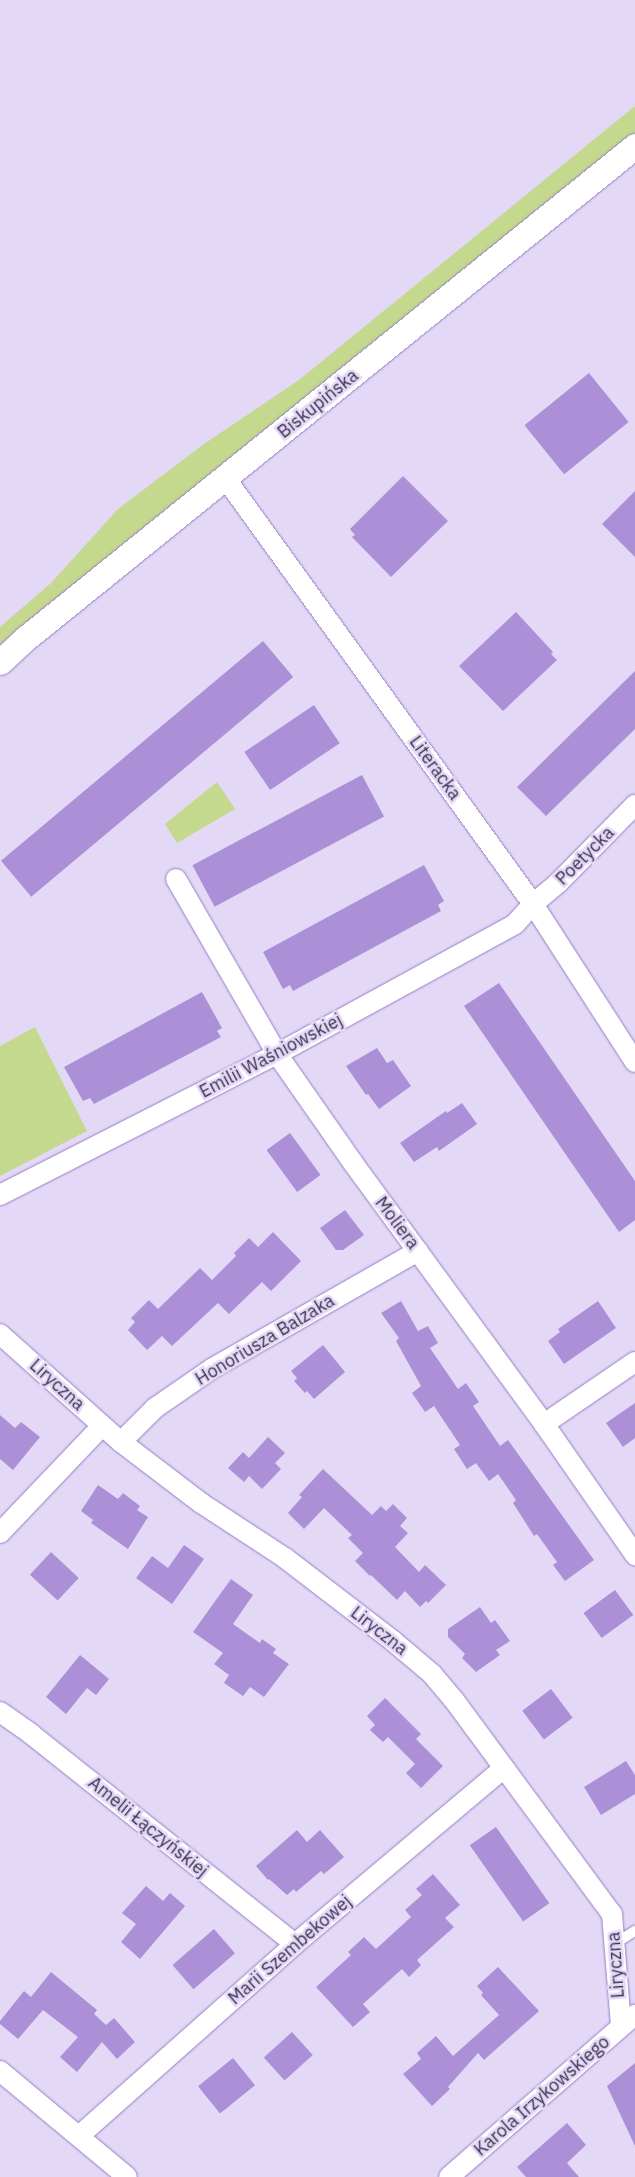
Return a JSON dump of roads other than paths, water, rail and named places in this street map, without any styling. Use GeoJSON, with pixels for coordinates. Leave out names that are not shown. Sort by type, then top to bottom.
{"type":"FeatureCollection","features":[{"type":"Feature","properties":{"kind":"street","name":"Biskupińska"},"geometry":{"type":"LineString","coordinates":[[0,662],[26,638],[226,479],[635,146]]}},
{"type":"Feature","properties":{"kind":"street","name":"Literacka"},"geometry":{"type":"LineString","coordinates":[[226,479],[533,904],[635,1062]]}},
{"type":"Feature","properties":{"kind":"street","name":"Poetycka"},"geometry":{"type":"LineString","coordinates":[[533,904],[558,883],[635,806]]}},
{"type":"Feature","properties":{"kind":"street","name":"Moliera"},"geometry":{"type":"LineString","coordinates":[[176,879],[277,1054],[353,1164],[544,1424],[635,1555]]}},
{"type":"Feature","properties":{"kind":"street","name":"Emilii Waśniowskiej"},"geometry":{"type":"LineString","coordinates":[[0,1195],[277,1054],[515,924],[533,904]]}},
{"type":"Feature","properties":{"kind":"street","name":"Honoriusza Balzaka"},"geometry":{"type":"LineString","coordinates":[[121,1442],[155,1408],[213,1368],[418,1251]]}},
{"type":"Feature","properties":{"kind":"street","name":"Liryczna"},"geometry":{"type":"LineString","coordinates":[[0,1334],[121,1442],[201,1503],[285,1558],[425,1668],[454,1700],[612,1914],[614,1944],[628,2021]]}},
{"type":"Feature","properties":{"kind":"street"},"geometry":{"type":"LineString","coordinates":[[544,1424],[635,1362]]}},
{"type":"Feature","properties":{"kind":"street"},"geometry":{"type":"LineString","coordinates":[[0,1532],[102,1426]]}},
{"type":"Feature","properties":{"kind":"street","name":"Amelii Łączyńskiej"},"geometry":{"type":"LineString","coordinates":[[0,1712],[31,1734],[295,1944]]}},
{"type":"Feature","properties":{"kind":"street","name":"Marii Szembekowej"},"geometry":{"type":"LineString","coordinates":[[79,2136],[295,1944],[504,1768]]}},
{"type":"Feature","properties":{"kind":"street","name":"Karola Irzykowskiego"},"geometry":{"type":"LineString","coordinates":[[449,2177],[628,2021]]}},
{"type":"Feature","properties":{"kind":"street"},"geometry":{"type":"LineString","coordinates":[[0,2071],[127,2177]]}},
{"type":"Feature","properties":{"kind":"lane"},"geometry":{"type":"LineString","coordinates":[[614,1944],[635,1931]]}}]}
